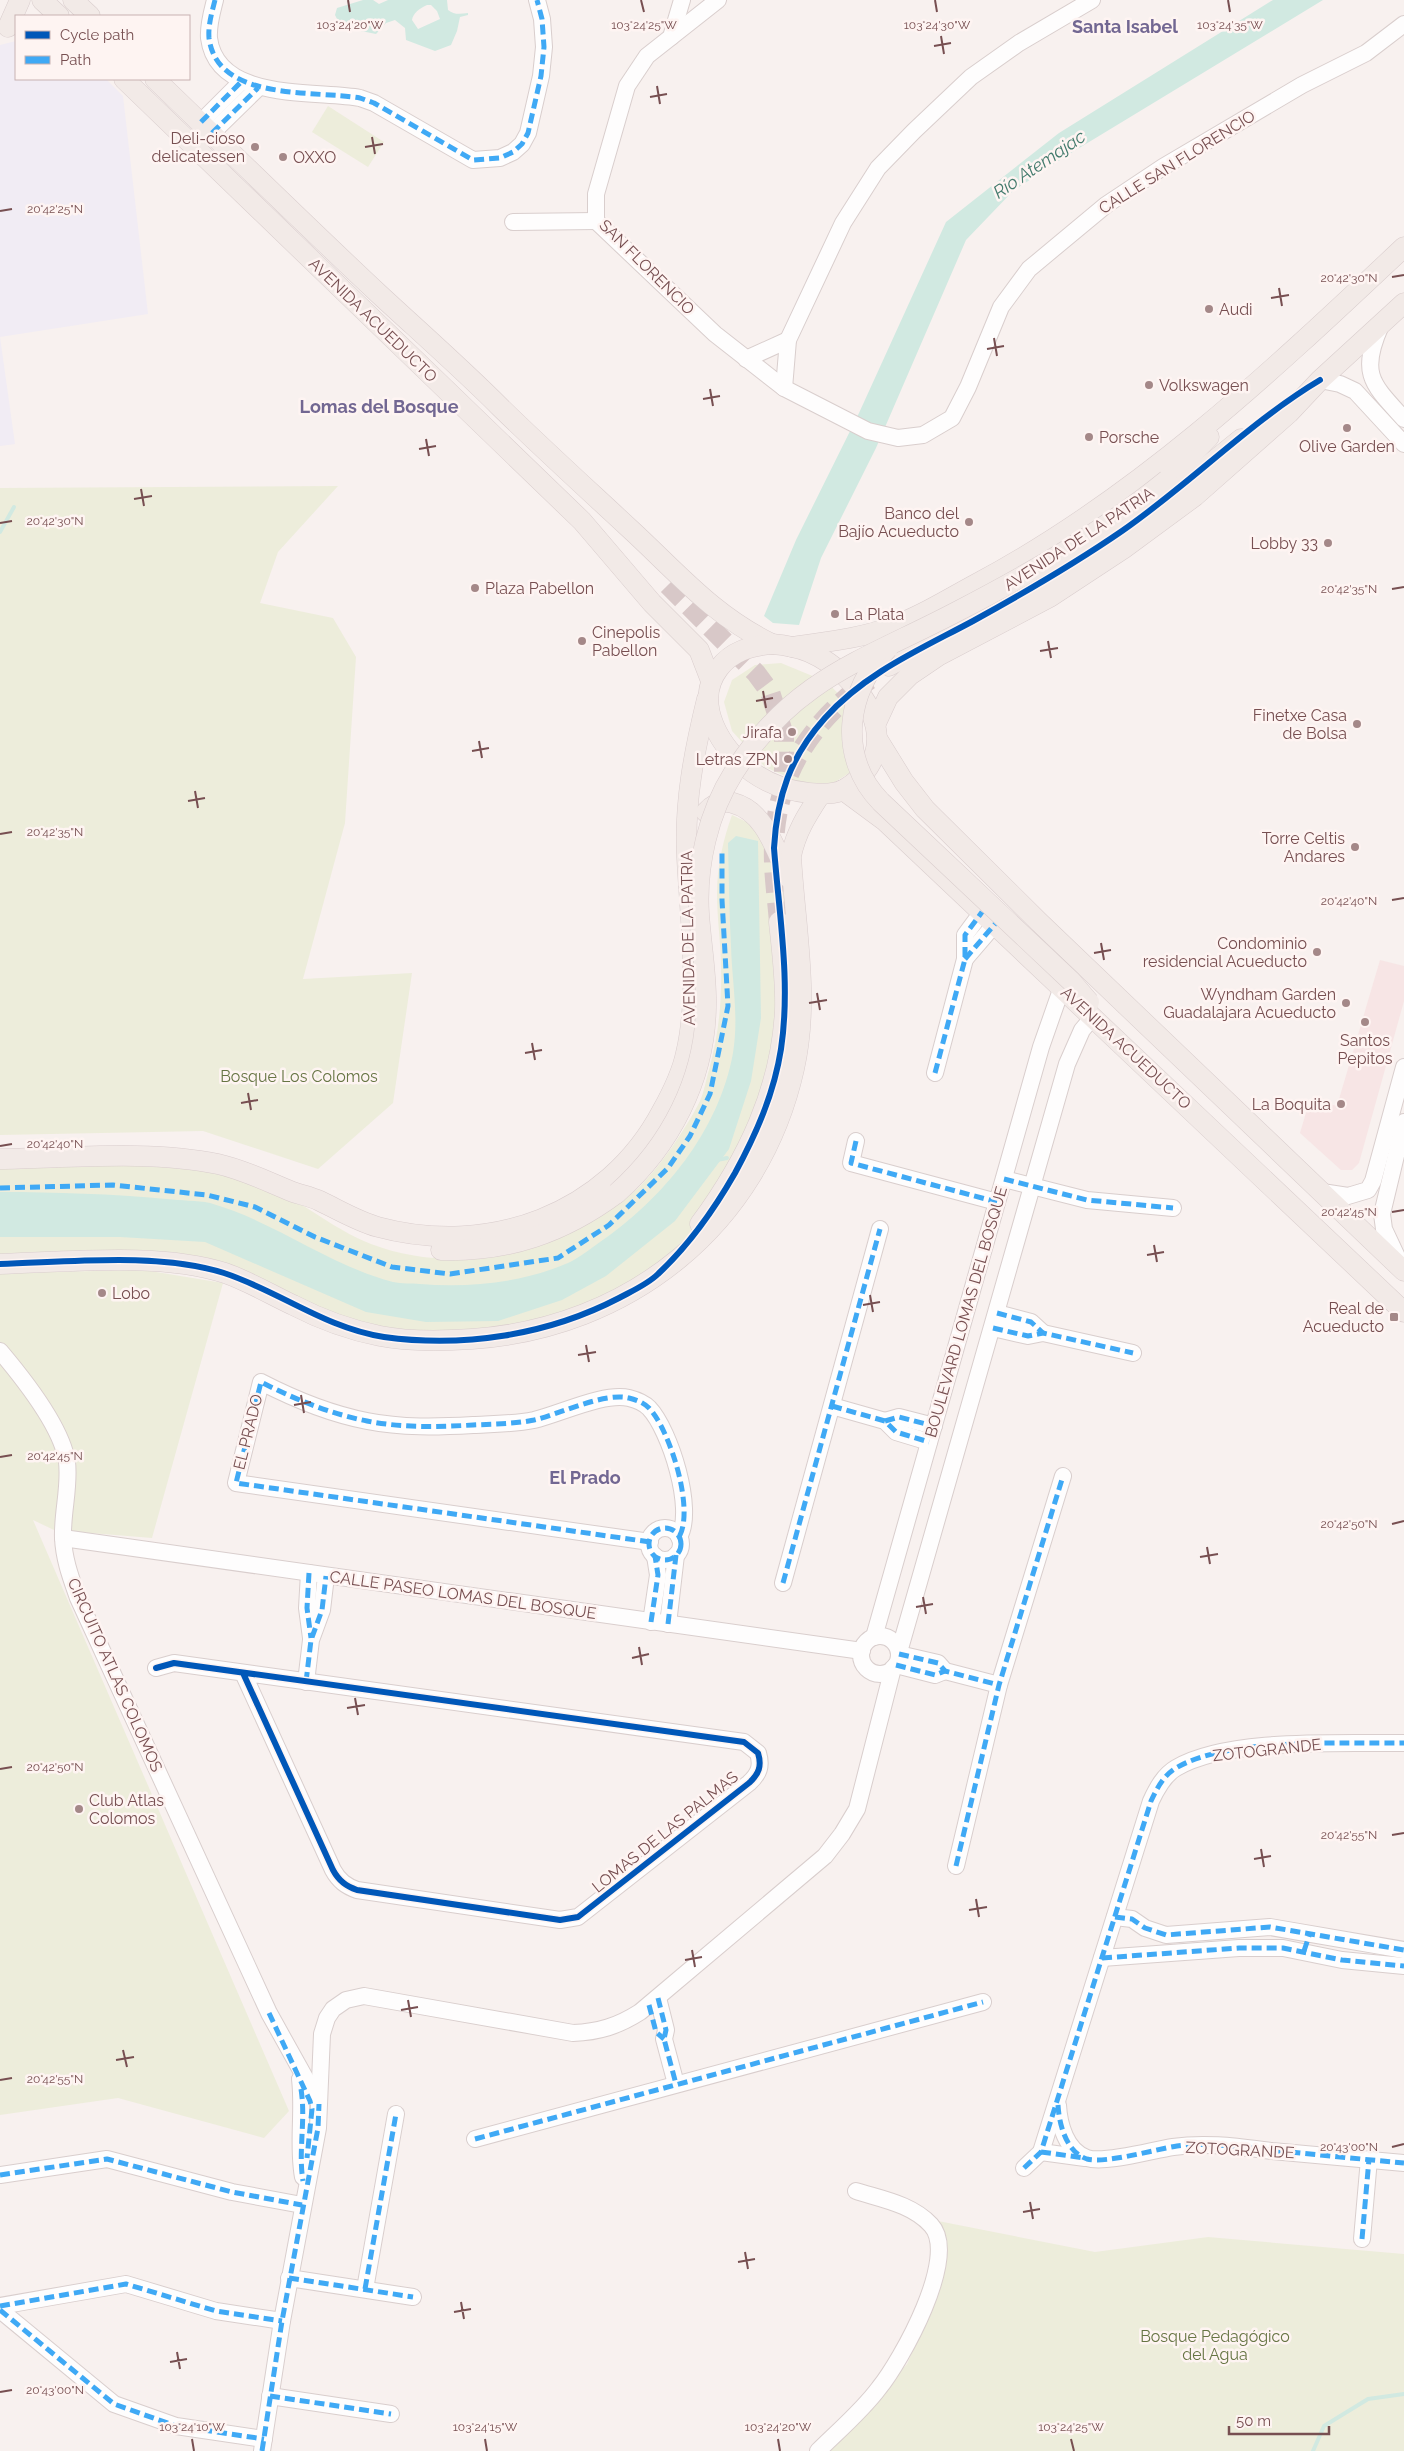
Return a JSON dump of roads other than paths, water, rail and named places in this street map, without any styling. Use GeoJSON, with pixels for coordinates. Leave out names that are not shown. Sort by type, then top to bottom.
{"type":"FeatureCollection","features":[{"type":"Feature","properties":{"kind":"main road"},"geometry":{"type":"LineString","coordinates":[[8,28],[20,0]]}},
{"type":"Feature","properties":{"kind":"main road"},"geometry":{"type":"LineString","coordinates":[[73,0],[89,15]]}},
{"type":"Feature","properties":{"kind":"main road","name":"AVENIDA ACUEDUCTO"},"geometry":{"type":"LineString","coordinates":[[125,80],[582,521],[652,603],[699,650],[709,690]]}},
{"type":"Feature","properties":{"kind":"main road","name":"AVENIDA ACUEDUCTO"},"geometry":{"type":"LineString","coordinates":[[156,80],[569,474],[718,612],[745,631],[772,644]]}},
{"type":"Feature","properties":{"kind":"main road","name":"AVENIDA DE LA PATRIA"},"geometry":{"type":"LineString","coordinates":[[295,1192],[313,1207],[371,1236],[434,1250],[468,1251],[510,1245],[547,1234],[581,1217],[617,1193],[644,1167],[667,1136],[697,1069],[704,1036],[706,1004],[699,911],[701,867],[710,824],[729,781],[757,740],[786,708],[820,682],[892,635],[1069,530],[1116,497],[1236,402],[1404,247]]}},
{"type":"Feature","properties":{"kind":"main road","name":"AVENIDA DE LA PATRIA"},"geometry":{"type":"LineString","coordinates":[[877,732],[888,697],[910,675],[938,656],[1050,596],[1152,528],[1236,461],[1304,400],[1320,380],[1404,303]]}},
{"type":"Feature","properties":{"kind":"main road"},"geometry":{"type":"LineString","coordinates":[[401,314],[452,375],[668,585]]}},
{"type":"Feature","properties":{"kind":"main road","name":"AVENIDA DE LA PATRIA"},"geometry":{"type":"LineString","coordinates":[[889,666],[1046,580],[1123,531],[1290,399],[1320,380]]}},
{"type":"Feature","properties":{"kind":"main road","name":"AVENIDA DE LA PATRIA"},"geometry":{"type":"LineString","coordinates":[[792,647],[855,636],[892,635],[955,613],[1106,526],[1166,480],[1202,445],[1236,402]]}},
{"type":"Feature","properties":{"kind":"main road"},"geometry":{"type":"LineString","coordinates":[[892,635],[877,635],[871,647],[873,666],[883,675],[890,678],[903,678],[910,675]]}},
{"type":"Feature","properties":{"kind":"main road"},"geometry":{"type":"LineString","coordinates":[[892,635],[855,701],[852,737],[856,760],[864,780],[881,802],[1071,981],[1094,1015]]}},
{"type":"Feature","properties":{"kind":"main road"},"geometry":{"type":"LineString","coordinates":[[772,644],[809,652],[843,674],[866,701],[877,732],[870,765],[861,778],[843,790],[820,794],[790,790],[777,785],[752,772],[738,760],[718,733],[711,716],[709,690],[725,660],[739,651],[754,645],[772,644]]}},
{"type":"Feature","properties":{"kind":"main road","name":"AVENIDA DE LA PATRIA"},"geometry":{"type":"LineString","coordinates":[[0,1159],[137,1157],[184,1159],[218,1164],[252,1174],[317,1199],[346,1215],[375,1226],[408,1234],[443,1238],[475,1236],[514,1228],[565,1209],[592,1192],[614,1174],[637,1151],[655,1125],[673,1090],[686,1054],[692,1014],[690,903],[687,856],[689,784],[694,748],[709,690]]}},
{"type":"Feature","properties":{"kind":"main road","name":"AVENIDA ACUEDUCTO"},"geometry":{"type":"LineString","coordinates":[[877,732],[904,782],[932,816],[1039,922],[1404,1270]]}},
{"type":"Feature","properties":{"kind":"main road","name":"AVENIDA ACUEDUCTO"},"geometry":{"type":"LineString","coordinates":[[843,790],[885,821],[1094,1015],[1404,1312]]}},
{"type":"Feature","properties":{"kind":"main road"},"geometry":{"type":"LineString","coordinates":[[0,1264],[78,1261],[189,1264],[224,1273],[342,1326],[381,1336],[432,1340],[485,1338],[550,1326],[603,1307],[657,1275],[684,1256],[713,1228],[746,1187],[770,1144],[784,1106],[794,1068],[802,1003],[793,886],[792,856],[794,839],[820,794]]}},
{"type":"Feature","properties":{"kind":"main road"},"geometry":{"type":"LineString","coordinates":[[690,903],[702,822],[713,804],[721,802],[738,804],[749,809],[760,820],[793,886]]}},
{"type":"Feature","properties":{"kind":"main road"},"geometry":{"type":"LineString","coordinates":[[657,1275],[698,1227],[726,1188],[760,1123],[781,1050],[785,1009],[779,922]]}},
{"type":"Feature","properties":{"kind":"street"},"geometry":{"type":"LineString","coordinates":[[215,0],[210,25],[212,46],[219,61],[242,81],[258,88],[360,98],[374,103],[463,156],[483,161],[500,158],[513,152],[522,144],[528,133],[541,76],[544,47],[542,19],[537,0]]}},
{"type":"Feature","properties":{"kind":"street"},"geometry":{"type":"LineString","coordinates":[[671,37],[682,0]]}},
{"type":"Feature","properties":{"kind":"street","name":"SAN FLORENCIO"},"geometry":{"type":"LineString","coordinates":[[718,0],[647,56],[628,86],[596,194],[596,221],[715,334],[784,388]]}},
{"type":"Feature","properties":{"kind":"street"},"geometry":{"type":"LineString","coordinates":[[784,388],[788,340],[843,224],[878,168],[971,77],[1019,43],[1092,0]]}},
{"type":"Feature","properties":{"kind":"street","name":"CALLE SAN FLORENCIO"},"geometry":{"type":"LineString","coordinates":[[784,388],[868,431],[898,438],[923,435],[952,418],[968,387],[1001,307],[1029,269],[1106,205],[1163,167],[1302,85],[1366,53],[1404,24]]}},
{"type":"Feature","properties":{"kind":"street"},"geometry":{"type":"LineString","coordinates":[[206,128],[242,81]]}},
{"type":"Feature","properties":{"kind":"street"},"geometry":{"type":"LineString","coordinates":[[206,128],[258,88]]}},
{"type":"Feature","properties":{"kind":"street"},"geometry":{"type":"LineString","coordinates":[[513,222],[596,221]]}},
{"type":"Feature","properties":{"kind":"street"},"geometry":{"type":"LineString","coordinates":[[1382,323],[1372,350],[1371,379],[1376,388],[1404,419]]}},
{"type":"Feature","properties":{"kind":"street"},"geometry":{"type":"LineString","coordinates":[[746,359],[788,340]]}},
{"type":"Feature","properties":{"kind":"street"},"geometry":{"type":"LineString","coordinates":[[1320,380],[1340,384],[1355,391],[1404,444]]}},
{"type":"Feature","properties":{"kind":"street"},"geometry":{"type":"LineString","coordinates":[[935,1073],[965,959],[965,935],[988,918]]}},
{"type":"Feature","properties":{"kind":"street","name":"BOULEVARD LOMAS DEL BOSQUE"},"geometry":{"type":"LineString","coordinates":[[874,1637],[1047,1027],[1062,987]]}},
{"type":"Feature","properties":{"kind":"street","name":"BOULEVARD LOMAS DEL BOSQUE"},"geometry":{"type":"LineString","coordinates":[[302,2205],[318,2128],[322,2034],[327,2018],[333,2009],[346,2000],[364,1996],[573,2033],[598,2032],[621,2024],[653,2002],[825,1856],[842,1834],[857,1809],[897,1660],[1067,1064],[1082,1030],[1094,1015]]}},
{"type":"Feature","properties":{"kind":"street"},"geometry":{"type":"LineString","coordinates":[[1322,1192],[1348,1196],[1368,1190],[1373,1181],[1404,1067]]}},
{"type":"Feature","properties":{"kind":"street"},"geometry":{"type":"LineString","coordinates":[[1404,1122],[1382,1214],[1384,1229],[1404,1270]]}},
{"type":"Feature","properties":{"kind":"street"},"geometry":{"type":"LineString","coordinates":[[856,1141],[851,1163],[997,1202]]}},
{"type":"Feature","properties":{"kind":"street"},"geometry":{"type":"LineString","coordinates":[[1004,1179],[1087,1200],[1173,1208]]}},
{"type":"Feature","properties":{"kind":"street"},"geometry":{"type":"LineString","coordinates":[[783,1583],[880,1229]]}},
{"type":"Feature","properties":{"kind":"street"},"geometry":{"type":"LineString","coordinates":[[0,1271],[78,1261]]}},
{"type":"Feature","properties":{"kind":"street"},"geometry":{"type":"LineString","coordinates":[[995,1320],[1028,1336],[1042,1333],[1133,1353]]}},
{"type":"Feature","properties":{"kind":"street","name":"CIRCUITO ATLAS COLOMOS"},"geometry":{"type":"LineString","coordinates":[[0,1350],[30,1389],[62,1442],[68,1470],[63,1538],[66,1561],[78,1598],[269,2013],[319,2104]]}},
{"type":"Feature","properties":{"kind":"street","name":"EL PRADO"},"geometry":{"type":"LineString","coordinates":[[653,1549],[236,1483],[261,1382],[291,1397],[367,1421],[407,1426],[502,1425],[533,1420],[621,1397],[641,1402],[650,1409],[664,1435],[679,1475],[684,1517],[682,1532],[679,1537]]}},
{"type":"Feature","properties":{"kind":"street"},"geometry":{"type":"LineString","coordinates":[[832,1406],[885,1421],[896,1432],[929,1442]]}},
{"type":"Feature","properties":{"kind":"street"},"geometry":{"type":"LineString","coordinates":[[885,1421],[898,1417],[934,1426]]}},
{"type":"Feature","properties":{"kind":"street"},"geometry":{"type":"LineString","coordinates":[[956,1866],[999,1685],[1062,1476]]}},
{"type":"Feature","properties":{"kind":"street"},"geometry":{"type":"LineString","coordinates":[[663,1529],[674,1531],[679,1537],[681,1547],[676,1555],[660,1623],[658,1575],[653,1549],[655,1532],[663,1529]]}},
{"type":"Feature","properties":{"kind":"street","name":"CALLE PASEO LOMAS DEL BOSQUE"},"geometry":{"type":"LineString","coordinates":[[63,1538],[862,1651]]}},
{"type":"Feature","properties":{"kind":"street"},"geometry":{"type":"LineString","coordinates":[[653,1549],[666,1560],[676,1555]]}},
{"type":"Feature","properties":{"kind":"street"},"geometry":{"type":"LineString","coordinates":[[310,1573],[307,1608],[311,1640]]}},
{"type":"Feature","properties":{"kind":"street"},"geometry":{"type":"LineString","coordinates":[[306,1682],[311,1640],[322,1610],[326,1576]]}},
{"type":"Feature","properties":{"kind":"street"},"geometry":{"type":"LineString","coordinates":[[884,1636],[892,1640],[897,1660],[885,1673],[871,1671],[862,1661],[862,1651],[866,1643],[874,1637],[884,1636]]}},
{"type":"Feature","properties":{"kind":"street"},"geometry":{"type":"LineString","coordinates":[[897,1660],[935,1675],[945,1671],[999,1685]]}},
{"type":"Feature","properties":{"kind":"street","name":"LOMAS DE LAS PALMAS"},"geometry":{"type":"LineString","coordinates":[[156,1668],[174,1664],[243,1673],[744,1742],[758,1753],[760,1769],[757,1776],[749,1783],[578,1917],[560,1920],[358,1890],[346,1886],[333,1870],[243,1673]]}},
{"type":"Feature","properties":{"kind":"street","name":"ZOTOGRANDE"},"geometry":{"type":"LineString","coordinates":[[1024,2168],[1041,2152],[1151,1801],[1159,1784],[1175,1768],[1198,1758],[1236,1750],[1295,1744],[1404,1744]]}},
{"type":"Feature","properties":{"kind":"street"},"geometry":{"type":"LineString","coordinates":[[1115,1917],[1132,1919],[1145,1928],[1166,1935],[1270,1927],[1310,1933],[1370,1946],[1404,1950]]}},
{"type":"Feature","properties":{"kind":"street"},"geometry":{"type":"LineString","coordinates":[[1304,1951],[1310,1933]]}},
{"type":"Feature","properties":{"kind":"street"},"geometry":{"type":"LineString","coordinates":[[1102,1958],[1239,1948],[1283,1948],[1342,1960],[1404,1966]]}},
{"type":"Feature","properties":{"kind":"street"},"geometry":{"type":"LineString","coordinates":[[653,2002],[666,2030],[664,2039],[676,2084]]}},
{"type":"Feature","properties":{"kind":"street"},"geometry":{"type":"LineString","coordinates":[[475,2138],[983,2002]]}},
{"type":"Feature","properties":{"kind":"street"},"geometry":{"type":"LineString","coordinates":[[0,2310],[114,2404],[176,2426],[263,2445],[302,2205],[312,2109],[269,2013]]}},
{"type":"Feature","properties":{"kind":"street","name":"ZOTOGRANDE"},"geometry":{"type":"LineString","coordinates":[[1057,2100],[1060,2127],[1072,2147],[1088,2159],[1106,2159],[1152,2150],[1204,2144],[1404,2163]]}},
{"type":"Feature","properties":{"kind":"street"},"geometry":{"type":"LineString","coordinates":[[365,2289],[396,2114]]}},
{"type":"Feature","properties":{"kind":"street"},"geometry":{"type":"LineString","coordinates":[[1041,2152],[1088,2159]]}},
{"type":"Feature","properties":{"kind":"street"},"geometry":{"type":"LineString","coordinates":[[0,2175],[107,2159],[232,2192],[302,2205]]}},
{"type":"Feature","properties":{"kind":"street"},"geometry":{"type":"LineString","coordinates":[[1362,2239],[1369,2160]]}},
{"type":"Feature","properties":{"kind":"street"},"geometry":{"type":"LineString","coordinates":[[818,2451],[879,2390],[903,2354],[929,2298],[940,2252],[933,2226],[914,2210],[856,2191]]}},
{"type":"Feature","properties":{"kind":"street"},"geometry":{"type":"LineString","coordinates":[[289,2278],[413,2297]]}},
{"type":"Feature","properties":{"kind":"street"},"geometry":{"type":"LineString","coordinates":[[0,2306],[126,2284],[216,2311],[282,2321]]}},
{"type":"Feature","properties":{"kind":"street"},"geometry":{"type":"LineString","coordinates":[[270,2396],[392,2414]]}},
{"type":"Feature","properties":{"kind":"water"},"geometry":{"type":"Polygon","coordinates":[[[363,0],[373,0],[379,4],[388,0],[447,0],[450,12],[468,13],[468,15],[460,17],[451,45],[435,51],[406,40],[405,28],[395,20],[386,23],[376,34],[341,27],[335,15],[337,8],[363,0]],[[427,5],[414,15],[412,20],[418,29],[440,19],[437,11],[431,5],[427,5]]]}},
{"type":"Feature","properties":{"kind":"water","name":"Río Atemajac"},"geometry":{"type":"Polygon","coordinates":[[[1273,0],[1323,0],[1066,156],[1013,191],[966,240],[876,448],[821,558],[799,625],[773,623],[764,616],[796,540],[859,413],[946,222],[1059,133],[1273,0]]]}},
{"type":"Feature","properties":{"kind":"water"},"geometry":{"type":"Polygon","coordinates":[[[736,836],[758,841],[761,1018],[751,1081],[729,1149],[675,1221],[606,1276],[562,1300],[498,1321],[426,1322],[366,1312],[205,1242],[120,1237],[0,1237],[0,1192],[42,1192],[146,1197],[210,1203],[234,1211],[279,1231],[346,1265],[396,1283],[457,1285],[495,1282],[532,1275],[572,1261],[623,1225],[666,1184],[685,1161],[701,1136],[726,1082],[735,1039],[728,843],[736,836]]]}},
{"type":"Feature","properties":{"kind":"waterway"},"geometry":{"type":"LineString","coordinates":[[0,532],[14,507]]}},
{"type":"Feature","properties":{"kind":"waterway"},"geometry":{"type":"LineString","coordinates":[[717,1160],[727,1158]]}},
{"type":"Feature","properties":{"kind":"waterway"},"geometry":{"type":"LineString","coordinates":[[1313,2451],[1324,2426],[1368,2399],[1404,2394]]}},
{"type":"Feature","properties":{"kind":"tunnel"},"geometry":{"type":"LineString","coordinates":[[668,585],[756,673],[770,692],[784,735],[784,776]]}},
{"type":"Feature","properties":{"kind":"tunnel"},"geometry":{"type":"LineString","coordinates":[[779,922],[774,846],[776,820],[790,773],[800,752],[814,732],[848,696],[869,680]]}},
{"type":"Feature","properties":{"kind":"place","name":"Deli-cioso delicatessen"},"geometry":{"type":"Point","coordinates":[255,147]}},
{"type":"Feature","properties":{"kind":"place","name":"OXXO"},"geometry":{"type":"Point","coordinates":[283,157]}},
{"type":"Feature","properties":{"kind":"place","name":"Audi"},"geometry":{"type":"Point","coordinates":[1209,309]}},
{"type":"Feature","properties":{"kind":"place","name":"Volkswagen"},"geometry":{"type":"Point","coordinates":[1149,385]}},
{"type":"Feature","properties":{"kind":"place","name":"Olive Garden"},"geometry":{"type":"Point","coordinates":[1347,428]}},
{"type":"Feature","properties":{"kind":"place","name":"Porsche"},"geometry":{"type":"Point","coordinates":[1089,437]}},
{"type":"Feature","properties":{"kind":"place","name":"Banco del Bajío Acueducto"},"geometry":{"type":"Point","coordinates":[969,522]}},
{"type":"Feature","properties":{"kind":"place","name":"Lobby 33"},"geometry":{"type":"Point","coordinates":[1328,543]}},
{"type":"Feature","properties":{"kind":"place","name":"Plaza Pabellon"},"geometry":{"type":"Point","coordinates":[475,588]}},
{"type":"Feature","properties":{"kind":"place","name":"La Plata"},"geometry":{"type":"Point","coordinates":[835,614]}},
{"type":"Feature","properties":{"kind":"place","name":"Cinepolis Pabellon"},"geometry":{"type":"Point","coordinates":[582,641]}},
{"type":"Feature","properties":{"kind":"place","name":"Finetxe Casa de Bolsa"},"geometry":{"type":"Point","coordinates":[1357,724]}},
{"type":"Feature","properties":{"kind":"place","name":"Jirafa"},"geometry":{"type":"Point","coordinates":[792,732]}},
{"type":"Feature","properties":{"kind":"place","name":"Letras ZPN"},"geometry":{"type":"Point","coordinates":[788,759]}},
{"type":"Feature","properties":{"kind":"place","name":"Torre Celtis Andares"},"geometry":{"type":"Point","coordinates":[1355,847]}},
{"type":"Feature","properties":{"kind":"place","name":"Condominio residencial Acueducto"},"geometry":{"type":"Point","coordinates":[1317,952]}},
{"type":"Feature","properties":{"kind":"place","name":"Wyndham Garden Guadalajara Acueducto"},"geometry":{"type":"Point","coordinates":[1346,1003]}},
{"type":"Feature","properties":{"kind":"place","name":"Santos Pepitos"},"geometry":{"type":"Point","coordinates":[1365,1022]}},
{"type":"Feature","properties":{"kind":"place","name":"La Boquita"},"geometry":{"type":"Point","coordinates":[1341,1104]}},
{"type":"Feature","properties":{"kind":"place","name":"Lobo"},"geometry":{"type":"Point","coordinates":[102,1293]}},
{"type":"Feature","properties":{"kind":"place","name":"Real de Acueducto"},"geometry":{"type":"Point","coordinates":[1394,1317]}},
{"type":"Feature","properties":{"kind":"place","name":"Club Atlas Colomos"},"geometry":{"type":"Point","coordinates":[79,1809]}},
{"type":"Feature","properties":{"kind":"district","name":"Santa Isabel"},"geometry":{"type":"Point","coordinates":[1125,26]}},
{"type":"Feature","properties":{"kind":"district","name":"Lomas del Bosque"},"geometry":{"type":"Point","coordinates":[379,406]}},
{"type":"Feature","properties":{"kind":"district","name":"El Prado"},"geometry":{"type":"Point","coordinates":[585,1477]}},
{"type":"Feature","properties":{"kind":"park label","name":"Bosque Los Colomos"},"geometry":{"type":"Point","coordinates":[299,1076]}},
{"type":"Feature","properties":{"kind":"park label","name":"Bosque Pedagógico del Agua"},"geometry":{"type":"Point","coordinates":[1215,2345]}}]}
